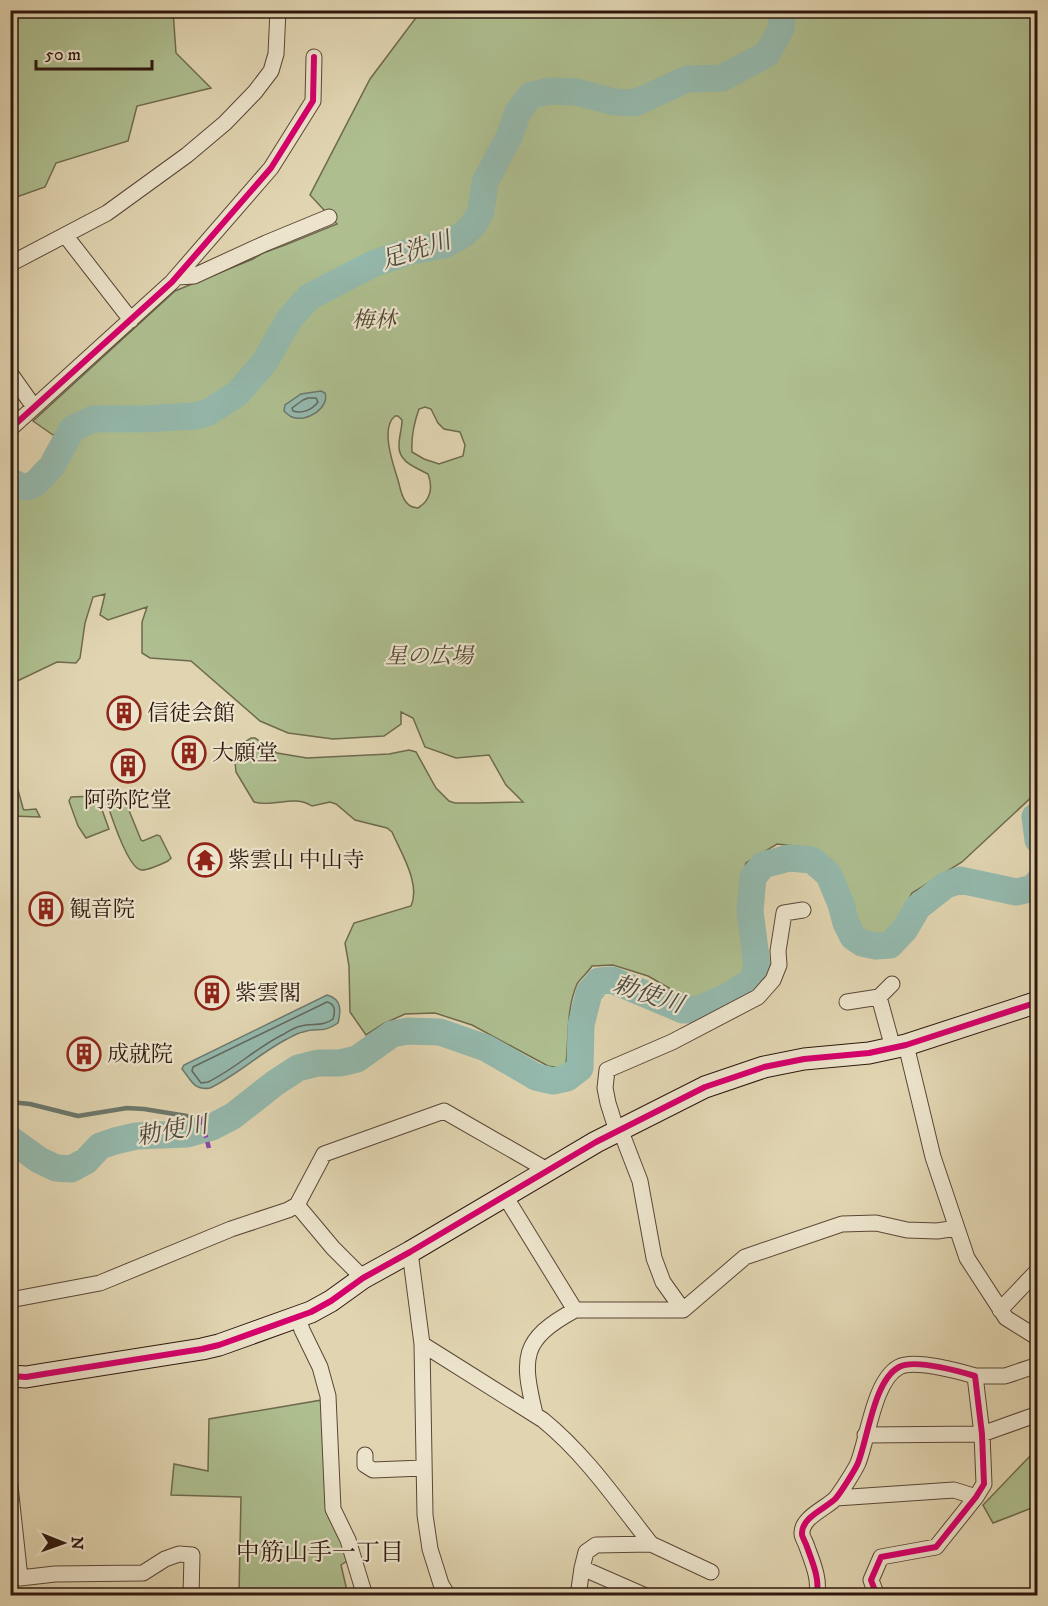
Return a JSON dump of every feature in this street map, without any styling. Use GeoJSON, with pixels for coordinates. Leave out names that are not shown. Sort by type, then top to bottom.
{"type":"FeatureCollection","features":[{"type":"Feature","properties":{"kind":"street"},"geometry":{"type":"LineString","coordinates":[[10,264],[107,213],[187,155],[225,123],[255,92],[271,71],[276,54],[278,10]]}},
{"type":"Feature","properties":{"kind":"street"},"geometry":{"type":"LineString","coordinates":[[10,429],[177,277],[271,168],[313,100],[314,57]]}},
{"type":"Feature","properties":{"kind":"street"},"geometry":{"type":"LineString","coordinates":[[177,277],[194,276],[329,217]]}},
{"type":"Feature","properties":{"kind":"street"},"geometry":{"type":"LineString","coordinates":[[65,235],[131,320]]}},
{"type":"Feature","properties":{"kind":"street"},"geometry":{"type":"LineString","coordinates":[[10,373],[34,407]]}},
{"type":"Feature","properties":{"kind":"street"},"geometry":{"type":"LineString","coordinates":[[683,1310],[663,1282],[654,1258],[640,1181],[608,1103],[607,1070],[672,1042],[758,997],[773,980],[779,965],[778,951],[784,913],[803,910]]}},
{"type":"Feature","properties":{"kind":"street"},"geometry":{"type":"LineString","coordinates":[[847,1002],[879,997],[892,984]]}},
{"type":"Feature","properties":{"kind":"street"},"geometry":{"type":"LineString","coordinates":[[879,997],[899,1046],[967,1258],[1006,1318],[1038,1338]]}},
{"type":"Feature","properties":{"kind":"street"},"geometry":{"type":"LineString","coordinates":[[10,1376],[26,1377],[202,1349],[298,1317],[325,1304],[363,1278],[547,1170],[620,1129],[705,1087],[764,1067],[804,1059],[869,1053],[899,1046],[1038,1002]]}},
{"type":"Feature","properties":{"kind":"street"},"geometry":{"type":"LineString","coordinates":[[10,1300],[100,1283],[182,1248],[288,1210],[297,1205],[324,1154],[444,1111],[547,1170]]}},
{"type":"Feature","properties":{"kind":"street"},"geometry":{"type":"LineString","coordinates":[[505,1196],[575,1310]]}},
{"type":"Feature","properties":{"kind":"street"},"geometry":{"type":"LineString","coordinates":[[297,1205],[333,1248],[363,1278]]}},
{"type":"Feature","properties":{"kind":"street"},"geometry":{"type":"LineString","coordinates":[[535,1414],[528,1386],[526,1367],[528,1357],[538,1336],[558,1319],[575,1310],[683,1310],[745,1257],[843,1224],[876,1223],[907,1230],[927,1231],[957,1228]]}},
{"type":"Feature","properties":{"kind":"street"},"geometry":{"type":"LineString","coordinates":[[410,1252],[422,1344],[425,1515],[430,1549],[441,1584],[448,1596]]}},
{"type":"Feature","properties":{"kind":"street"},"geometry":{"type":"LineString","coordinates":[[1000,1310],[1038,1270]]}},
{"type":"Feature","properties":{"kind":"street"},"geometry":{"type":"LineString","coordinates":[[298,1317],[320,1367],[328,1396],[333,1509],[348,1540],[365,1596]]}},
{"type":"Feature","properties":{"kind":"street"},"geometry":{"type":"LineString","coordinates":[[422,1344],[535,1414],[562,1435],[608,1487],[651,1544]]}},
{"type":"Feature","properties":{"kind":"street"},"geometry":{"type":"LineString","coordinates":[[816,1596],[818,1593],[817,1578],[802,1534],[805,1525],[813,1515],[836,1498],[858,1463],[881,1388],[891,1372],[901,1365],[912,1364],[975,1376],[1005,1376],[1038,1365]]}},
{"type":"Feature","properties":{"kind":"street"},"geometry":{"type":"LineString","coordinates":[[877,1596],[871,1580],[881,1557],[936,1546],[984,1484],[982,1434],[975,1376]]}},
{"type":"Feature","properties":{"kind":"street"},"geometry":{"type":"LineString","coordinates":[[866,1435],[982,1434],[1038,1414]]}},
{"type":"Feature","properties":{"kind":"street"},"geometry":{"type":"LineString","coordinates":[[365,1455],[365,1465],[373,1470],[423,1468]]}},
{"type":"Feature","properties":{"kind":"street"},"geometry":{"type":"LineString","coordinates":[[10,1486],[15,1580],[55,1574],[143,1573],[165,1559],[179,1554],[192,1555],[191,1596]]}},
{"type":"Feature","properties":{"kind":"street"},"geometry":{"type":"LineString","coordinates":[[836,1498],[954,1490],[976,1497]]}},
{"type":"Feature","properties":{"kind":"street"},"geometry":{"type":"LineString","coordinates":[[578,1596],[586,1552],[596,1545],[651,1544],[711,1572]]}},
{"type":"Feature","properties":{"kind":"street"},"geometry":{"type":"LineString","coordinates":[[582,1568],[646,1596]]}},
{"type":"Feature","properties":{"kind":"green space"},"geometry":{"type":"Polygon","coordinates":[[[10,11],[173,11],[176,53],[211,88],[137,106],[128,141],[56,163],[45,187],[11,199],[10,11]]]}},
{"type":"Feature","properties":{"kind":"green space"},"geometry":{"type":"Polygon","coordinates":[[[421,11],[1037,11],[1037,792],[962,862],[912,893],[893,928],[881,937],[864,933],[831,860],[813,848],[777,844],[746,863],[739,894],[748,960],[740,978],[707,997],[690,1000],[648,976],[613,965],[592,966],[577,984],[573,994],[569,1014],[566,1064],[560,1068],[548,1066],[472,1025],[435,1013],[405,1014],[366,1035],[350,1012],[349,966],[345,943],[354,923],[411,906],[414,888],[405,859],[392,832],[387,828],[355,820],[336,804],[330,802],[312,806],[298,801],[254,802],[236,772],[235,762],[245,742],[251,738],[255,738],[277,753],[307,758],[389,754],[409,750],[416,752],[436,788],[449,801],[455,803],[523,802],[506,785],[489,755],[456,758],[425,747],[413,718],[401,712],[401,724],[384,736],[333,739],[288,733],[260,721],[191,661],[150,658],[142,653],[142,622],[147,607],[108,620],[100,615],[105,594],[93,597],[85,623],[80,658],[76,663],[57,662],[11,684],[11,487],[25,492],[37,490],[54,472],[75,436],[83,428],[100,424],[134,425],[130,416],[91,420],[53,435],[33,421],[175,291],[337,224],[310,195],[370,79],[421,11]],[[425,407],[419,409],[412,435],[412,452],[439,464],[463,456],[465,445],[460,432],[444,429],[431,409],[425,407]],[[395,416],[388,429],[391,456],[403,497],[409,505],[418,508],[428,497],[430,479],[428,474],[408,463],[401,456],[399,445],[402,420],[395,416]]]}},
{"type":"Feature","properties":{"kind":"green space"},"geometry":{"type":"Polygon","coordinates":[[[10,761],[24,810],[36,809],[40,817],[11,816],[10,761]]]}},
{"type":"Feature","properties":{"kind":"green space"},"geometry":{"type":"Polygon","coordinates":[[[97,796],[109,829],[86,838],[78,826],[69,801],[71,797],[97,796]]]}},
{"type":"Feature","properties":{"kind":"green space"},"geometry":{"type":"Polygon","coordinates":[[[123,801],[126,803],[141,840],[160,836],[171,858],[168,861],[141,870],[131,861],[121,842],[108,806],[110,802],[123,801]]]}},
{"type":"Feature","properties":{"kind":"green space"},"geometry":{"type":"Polygon","coordinates":[[[322,1400],[329,1518],[350,1559],[341,1565],[348,1595],[239,1595],[241,1497],[171,1495],[174,1464],[208,1471],[209,1419],[322,1400]]]}},
{"type":"Feature","properties":{"kind":"green space"},"geometry":{"type":"Polygon","coordinates":[[[1037,1453],[1037,1506],[993,1523],[983,1505],[1029,1457],[1037,1453]]]}},
{"type":"Feature","properties":{"kind":"water"},"geometry":{"type":"Polygon","coordinates":[[[321,391],[325,393],[326,399],[316,413],[298,418],[291,417],[284,411],[285,405],[301,394],[321,391]]]}},
{"type":"Feature","properties":{"kind":"water"},"geometry":{"type":"Polygon","coordinates":[[[327,995],[335,999],[339,1006],[338,1023],[333,1026],[294,1035],[210,1088],[197,1086],[182,1069],[184,1065],[327,995]]]}},
{"type":"Feature","properties":{"kind":"waterway","name":"足洗川"},"geometry":{"type":"LineString","coordinates":[[10,481],[27,487],[36,483],[52,466],[72,429],[93,419],[196,416],[209,412],[237,394],[264,363],[290,318],[309,297],[373,264],[407,252],[444,245],[463,235],[474,224],[481,211],[485,182],[509,137],[518,112],[531,95],[551,91],[576,92],[614,102],[635,103],[687,79],[722,78],[767,54],[781,29],[783,10]]}},
{"type":"Feature","properties":{"kind":"waterway","name":"勅使川"},"geometry":{"type":"LineString","coordinates":[[1038,815],[1035,817],[1038,840]]}},
{"type":"Feature","properties":{"kind":"waterway","name":"勅使川"},"geometry":{"type":"LineString","coordinates":[[10,1139],[39,1160],[56,1168],[71,1169],[86,1161],[100,1146],[115,1141],[136,1136],[187,1134],[212,1127],[233,1116],[298,1068],[318,1063],[340,1063],[357,1059],[392,1034],[408,1031],[440,1032],[486,1048],[536,1077],[553,1081],[567,1078],[580,1068],[581,1025],[589,993],[599,981],[612,980],[683,1010],[699,1009],[727,997],[753,980],[757,965],[750,911],[753,877],[763,865],[789,858],[812,860],[829,875],[853,937],[862,943],[876,946],[890,945],[905,929],[918,907],[946,885],[960,880],[1016,892],[1034,888],[1038,882]]}},
{"type":"Feature","properties":{"kind":"waterway"},"geometry":{"type":"LineString","coordinates":[[10,1102],[30,1104],[78,1116],[127,1108],[187,1116]]}},
{"type":"Feature","properties":{"kind":"marked path"},"geometry":{"type":"LineString","coordinates":[[200,1116],[209,1148]]}},
{"type":"Feature","properties":{"kind":"cycle path"},"geometry":{"type":"LineString","coordinates":[[10,429],[172,282],[271,168],[313,101],[314,57]]}},
{"type":"Feature","properties":{"kind":"cycle path"},"geometry":{"type":"LineString","coordinates":[[10,1376],[26,1377],[202,1349],[311,1312],[363,1278],[596,1142],[705,1087],[764,1067],[804,1059],[869,1053],[906,1045],[1038,1002]]}},
{"type":"Feature","properties":{"kind":"cycle path"},"geometry":{"type":"LineString","coordinates":[[816,1596],[817,1578],[802,1535],[803,1528],[810,1518],[836,1498],[854,1471],[862,1452],[878,1396],[890,1374],[899,1367],[915,1364],[975,1376],[982,1434],[984,1484],[936,1547],[881,1557],[871,1580],[877,1596]]}},
{"type":"Feature","properties":{"kind":"place","name":"信徒会館"},"geometry":{"type":"Point","coordinates":[124,713]}},
{"type":"Feature","properties":{"kind":"place","name":"大願堂"},"geometry":{"type":"Point","coordinates":[189,753]}},
{"type":"Feature","properties":{"kind":"place","name":"阿弥陀堂"},"geometry":{"type":"Point","coordinates":[128,766]}},
{"type":"Feature","properties":{"kind":"place","name":"紫雲山 中山寺"},"geometry":{"type":"Point","coordinates":[205,860]}},
{"type":"Feature","properties":{"kind":"place","name":"観音院"},"geometry":{"type":"Point","coordinates":[46,909]}},
{"type":"Feature","properties":{"kind":"place","name":"紫雲閣"},"geometry":{"type":"Point","coordinates":[212,993]}},
{"type":"Feature","properties":{"kind":"place","name":"成就院"},"geometry":{"type":"Point","coordinates":[84,1054]}},
{"type":"Feature","properties":{"kind":"district","name":"中筋山手一丁目"},"geometry":{"type":"Point","coordinates":[320,1553]}},
{"type":"Feature","properties":{"kind":"park label","name":"梅林"},"geometry":{"type":"Point","coordinates":[374,320]}},
{"type":"Feature","properties":{"kind":"park label","name":"星の広場"},"geometry":{"type":"Point","coordinates":[429,656]}}]}
